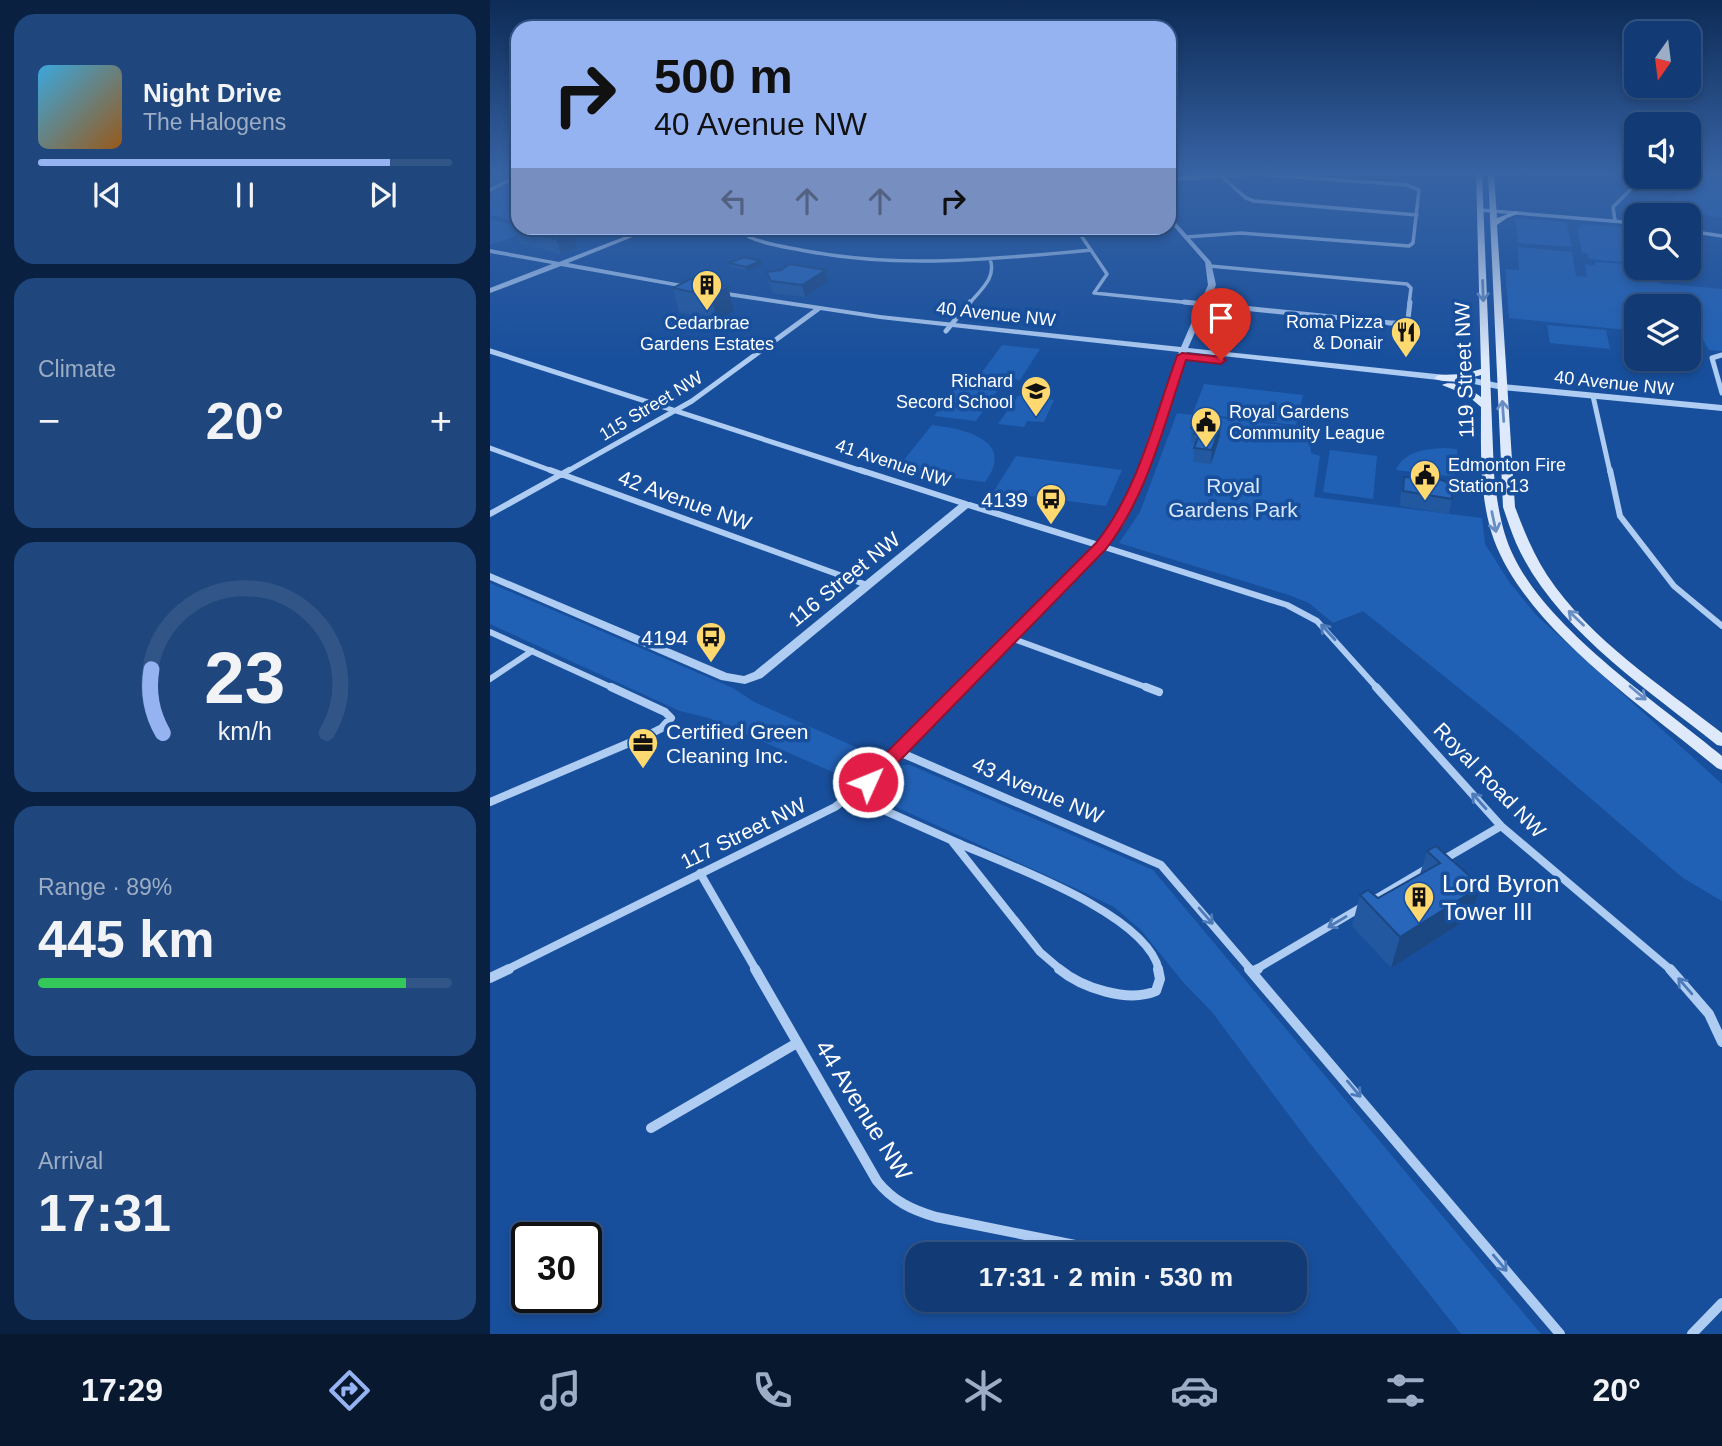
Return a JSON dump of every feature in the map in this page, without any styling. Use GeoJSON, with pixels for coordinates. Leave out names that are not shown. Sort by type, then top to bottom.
{"type":"FeatureCollection","features":[{"type":"Feature","properties":{"kind":"main road","name":"119 Street NW"},"geometry":{"type":"LineString","coordinates":[[1481,235],[1485,405],[1494,528],[1509,560],[1553,618],[1722,764]]}},
{"type":"Feature","properties":{"kind":"main road","name":"119 Street NW"},"geometry":{"type":"LineString","coordinates":[[1495,235],[1509,507],[1514,527],[1530,561],[1571,613],[1618,656],[1722,741]]}},
{"type":"Feature","properties":{"kind":"main road"},"geometry":{"type":"LineString","coordinates":[[1443,381],[1485,371]]}},
{"type":"Feature","properties":{"kind":"main road"},"geometry":{"type":"LineString","coordinates":[[1443,381],[1470,393],[1485,405]]}},
{"type":"Feature","properties":{"kind":"street"},"geometry":{"type":"LineString","coordinates":[[490,291],[633,235]]}},
{"type":"Feature","properties":{"kind":"street"},"geometry":{"type":"LineString","coordinates":[[752,235],[749,237],[855,261],[922,264],[1091,250]]}},
{"type":"Feature","properties":{"kind":"street"},"geometry":{"type":"LineString","coordinates":[[1081,235],[1107,274],[1094,293],[1403,323],[1408,319],[1411,288],[1407,284],[1210,266],[1186,237]]}},
{"type":"Feature","properties":{"kind":"street"},"geometry":{"type":"LineString","coordinates":[[1186,237],[1213,235]]}},
{"type":"Feature","properties":{"kind":"street"},"geometry":{"type":"LineString","coordinates":[[1275,235],[1409,246],[1413,243],[1414,235]]}},
{"type":"Feature","properties":{"kind":"street","name":"40 Avenue NW"},"geometry":{"type":"LineString","coordinates":[[490,251],[814,311]]}},
{"type":"Feature","properties":{"kind":"street"},"geometry":{"type":"LineString","coordinates":[[490,257],[696,295]]}},
{"type":"Feature","properties":{"kind":"street"},"geometry":{"type":"LineString","coordinates":[[948,328],[989,280],[993,270],[990,259]]}},
{"type":"Feature","properties":{"kind":"street","name":"117 Street NW"},"geometry":{"type":"LineString","coordinates":[[490,978],[815,818],[852,796],[899,752],[1101,546],[1129,507],[1183,353],[1212,285],[1210,266]]}},
{"type":"Feature","properties":{"kind":"street","name":"40 Avenue NW"},"geometry":{"type":"LineString","coordinates":[[709,298],[948,328],[1485,386],[1722,408]]}},
{"type":"Feature","properties":{"kind":"street","name":"115 Street NW"},"geometry":{"type":"LineString","coordinates":[[490,514],[707,391],[814,311]]}},
{"type":"Feature","properties":{"kind":"street","name":"41 Avenue NW"},"geometry":{"type":"LineString","coordinates":[[490,351],[1287,605]]}},
{"type":"Feature","properties":{"kind":"street"},"geometry":{"type":"LineString","coordinates":[[1722,355],[1712,358],[1722,393]]}},
{"type":"Feature","properties":{"kind":"street"},"geometry":{"type":"LineString","coordinates":[[1593,397],[1620,516],[1674,586],[1722,626]]}},
{"type":"Feature","properties":{"kind":"street","name":"42 Avenue NW"},"geometry":{"type":"LineString","coordinates":[[490,448],[867,585]]}},
{"type":"Feature","properties":{"kind":"street","name":"116 Street NW"},"geometry":{"type":"LineString","coordinates":[[745,680],[758,675],[966,504]]}},
{"type":"Feature","properties":{"kind":"street"},"geometry":{"type":"LineString","coordinates":[[490,576],[725,677],[745,680]]}},
{"type":"Feature","properties":{"kind":"street","name":"Royal Road NW"},"geometry":{"type":"LineString","coordinates":[[1287,605],[1317,621],[1501,825],[1670,969],[1709,1014],[1722,1042]]}},
{"type":"Feature","properties":{"kind":"street"},"geometry":{"type":"LineString","coordinates":[[490,632],[665,712],[671,718],[666,725],[648,735],[490,802]]}},
{"type":"Feature","properties":{"kind":"street"},"geometry":{"type":"LineString","coordinates":[[1011,638],[1159,692]]}},
{"type":"Feature","properties":{"kind":"street"},"geometry":{"type":"LineString","coordinates":[[490,679],[532,651]]}},
{"type":"Feature","properties":{"kind":"street","name":"43 Avenue NW"},"geometry":{"type":"LineString","coordinates":[[899,752],[1161,865],[1254,971]]}},
{"type":"Feature","properties":{"kind":"street"},"geometry":{"type":"LineString","coordinates":[[852,796],[951,840],[1086,900],[1124,923],[1160,969],[1162,981],[1157,991],[1144,996],[1115,993],[1096,988],[1065,973],[1040,952],[951,840]]}},
{"type":"Feature","properties":{"kind":"street"},"geometry":{"type":"LineString","coordinates":[[1501,825],[1254,971],[1560,1334]]}},
{"type":"Feature","properties":{"kind":"street","name":"44 Avenue NW"},"geometry":{"type":"LineString","coordinates":[[700,873],[877,1181],[898,1202],[936,1217],[1060,1242]]}},
{"type":"Feature","properties":{"kind":"street"},"geometry":{"type":"LineString","coordinates":[[651,1129],[797,1043]]}},
{"type":"Feature","properties":{"kind":"street"},"geometry":{"type":"LineString","coordinates":[[1692,1334],[1722,1303]]}},
{"type":"Feature","properties":{"kind":"green space"},"geometry":{"type":"Polygon","coordinates":[[[490,235],[518,235],[490,245],[490,235]]]}},
{"type":"Feature","properties":{"kind":"green space"},"geometry":{"type":"Polygon","coordinates":[[[1517,235],[1569,235],[1572,247],[1518,243],[1517,235]]]}},
{"type":"Feature","properties":{"kind":"green space"},"geometry":{"type":"Polygon","coordinates":[[[1578,235],[1624,235],[1624,262],[1589,259],[1587,253],[1582,253],[1578,235]]]}},
{"type":"Feature","properties":{"kind":"green space"},"geometry":{"type":"Polygon","coordinates":[[[1518,247],[1572,252],[1576,276],[1587,277],[1585,264],[1624,264],[1624,280],[1659,280],[1660,283],[1722,289],[1722,351],[1709,350],[1701,338],[1701,294],[1624,294],[1624,330],[1509,318],[1505,269],[1519,270],[1518,247]]]}},
{"type":"Feature","properties":{"kind":"green space"},"geometry":{"type":"Polygon","coordinates":[[[1547,325],[1606,330],[1610,349],[1550,343],[1547,325]]]}},
{"type":"Feature","properties":{"kind":"green space"},"geometry":{"type":"Polygon","coordinates":[[[1002,345],[1040,349],[1020,380],[980,375],[1002,345]]]}},
{"type":"Feature","properties":{"kind":"green space"},"geometry":{"type":"Polygon","coordinates":[[[1204,384],[1303,395],[1296,425],[1193,413],[1204,384]]]}},
{"type":"Feature","properties":{"kind":"green space"},"geometry":{"type":"Polygon","coordinates":[[[957,386],[997,391],[976,421],[934,416],[957,386]]]}},
{"type":"Feature","properties":{"kind":"green space"},"geometry":{"type":"Polygon","coordinates":[[[1018,396],[1054,400],[1044,422],[1027,421],[1024,427],[998,424],[1018,396]]]}},
{"type":"Feature","properties":{"kind":"green space","name":"Royal Gardens Park"},"geometry":{"type":"Polygon","coordinates":[[[1177,413],[1290,426],[1310,441],[1311,453],[1320,456],[1314,497],[1482,518],[1485,544],[1510,583],[1537,616],[1722,784],[1722,901],[1683,878],[1516,734],[1363,611],[1333,623],[1309,603],[1289,595],[1119,543],[1140,512],[1177,413]]]}},
{"type":"Feature","properties":{"kind":"green space"},"geometry":{"type":"Polygon","coordinates":[[[932,425],[971,434],[991,447],[994,456],[993,468],[985,482],[896,470],[932,425]]]}},
{"type":"Feature","properties":{"kind":"green space"},"geometry":{"type":"Polygon","coordinates":[[[1457,449],[1457,474],[1449,476],[1396,470],[1410,455],[1423,450],[1457,449]]]}},
{"type":"Feature","properties":{"kind":"green space"},"geometry":{"type":"Polygon","coordinates":[[[1330,450],[1377,456],[1373,499],[1323,492],[1330,450]]]}},
{"type":"Feature","properties":{"kind":"green space"},"geometry":{"type":"Polygon","coordinates":[[[1016,456],[1122,470],[1106,506],[994,491],[1016,456]]]}},
{"type":"Feature","properties":{"kind":"green space"},"geometry":{"type":"Polygon","coordinates":[[[490,583],[733,688],[754,702],[878,757],[875,759],[877,761],[851,780],[709,718],[680,711],[490,624],[490,583]]]}},
{"type":"Feature","properties":{"kind":"green space"},"geometry":{"type":"Polygon","coordinates":[[[903,765],[910,765],[1153,870],[1541,1334],[1461,1334],[1309,1142],[1212,1012],[1183,982],[1141,930],[1114,907],[876,798],[877,788],[884,778],[903,765]]]}},
{"type":"Feature","properties":{"kind":"building"},"geometry":{"type":"Polygon","coordinates":[[[541,235],[566,235],[556,239],[541,235]]]}},
{"type":"Feature","properties":{"kind":"building"},"geometry":{"type":"Polygon","coordinates":[[[744,257],[761,261],[746,267],[729,263],[744,257]]]}},
{"type":"Feature","properties":{"kind":"building"},"geometry":{"type":"Polygon","coordinates":[[[789,264],[826,270],[802,285],[771,281],[766,272],[781,270],[789,264]]]}},
{"type":"Feature","properties":{"kind":"building"},"geometry":{"type":"Polygon","coordinates":[[[690,279],[728,287],[711,296],[673,288],[690,279]]]}},
{"type":"Feature","properties":{"kind":"building"},"geometry":{"type":"Polygon","coordinates":[[[1195,419],[1221,422],[1212,450],[1194,448],[1199,435],[1194,434],[1196,429],[1191,428],[1195,419]]]}},
{"type":"Feature","properties":{"kind":"building"},"geometry":{"type":"Polygon","coordinates":[[[1404,477],[1436,478],[1452,484],[1452,499],[1403,491],[1404,477]]]}},
{"type":"Feature","properties":{"kind":"building"},"geometry":{"type":"Polygon","coordinates":[[[1436,846],[1481,886],[1400,937],[1360,895],[1368,890],[1378,898],[1440,863],[1427,851],[1436,846]]]}},
{"type":"Feature","properties":{"kind":"place","name":"Cedarbrae Gardens Estates"},"geometry":{"type":"Point","coordinates":[707,312]}},
{"type":"Feature","properties":{"kind":"place","name":"Roma Pizza & Donair"},"geometry":{"type":"Point","coordinates":[1406,359]}},
{"type":"Feature","properties":{"kind":"place","name":"Richard Secord School"},"geometry":{"type":"Point","coordinates":[1036,418]}},
{"type":"Feature","properties":{"kind":"place","name":"Royal Gardens Community League"},"geometry":{"type":"Point","coordinates":[1206,449]}},
{"type":"Feature","properties":{"kind":"place","name":"Edmonton Fire Station 13"},"geometry":{"type":"Point","coordinates":[1425,502]}},
{"type":"Feature","properties":{"kind":"place","name":"4139"},"geometry":{"type":"Point","coordinates":[1051,526]}},
{"type":"Feature","properties":{"kind":"place","name":"4194"},"geometry":{"type":"Point","coordinates":[711,664]}},
{"type":"Feature","properties":{"kind":"place","name":"Certified Green Cleaning Inc."},"geometry":{"type":"Point","coordinates":[643,770]}},
{"type":"Feature","properties":{"kind":"place","name":"Lord Byron Tower III"},"geometry":{"type":"Point","coordinates":[1419,924]}},
{"type":"Feature","properties":{"kind":"route"},"geometry":{"type":"LineString","coordinates":[[868,782],[1101,546],[1119,524],[1129,507],[1182,356],[1221,360]]}}]}
